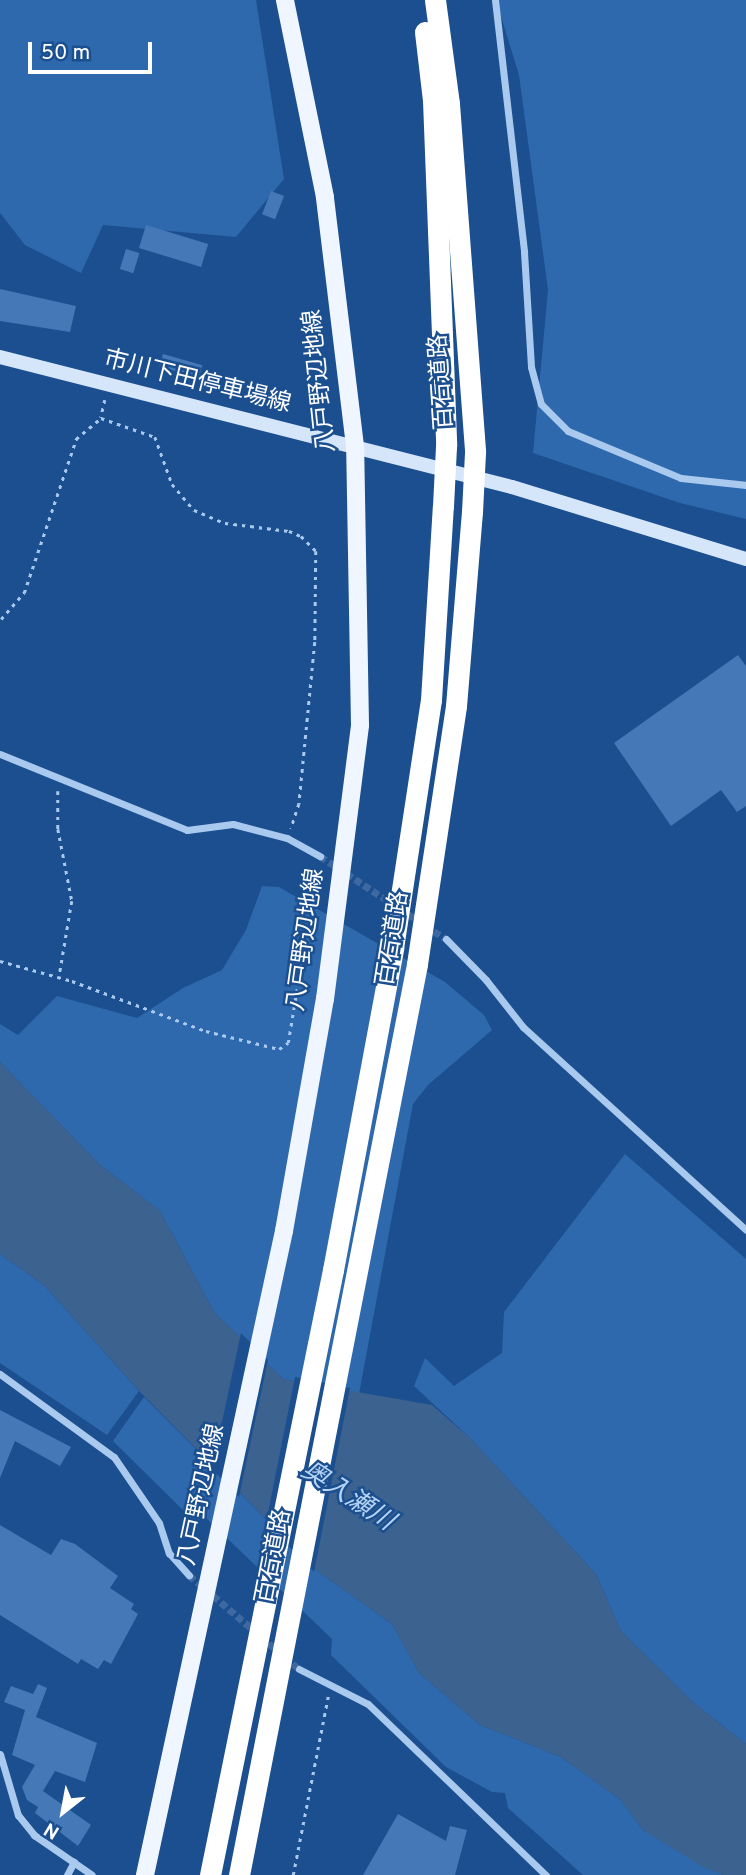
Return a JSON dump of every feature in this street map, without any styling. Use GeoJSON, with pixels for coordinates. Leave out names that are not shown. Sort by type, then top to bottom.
{"type":"FeatureCollection","features":[{"type":"Feature","properties":{"kind":"highway","name":"百石道路"},"geometry":{"type":"LineString","coordinates":[[210,1875],[265,1592],[333,1270],[393,948],[431,700],[446,446],[433,100],[421,0]]}},
{"type":"Feature","properties":{"kind":"highway","name":"百石道路"},"geometry":{"type":"LineString","coordinates":[[239,1875],[417,964],[456,706],[475,452],[449,104],[435,0]]}},
{"type":"Feature","properties":{"kind":"main road","name":"八戸野辺地線"},"geometry":{"type":"LineString","coordinates":[[145,1875],[284,1231],[337,910],[360,725],[355,446],[325,197],[285,0]]}},
{"type":"Feature","properties":{"kind":"main road","name":"市川下田停車場線"},"geometry":{"type":"LineString","coordinates":[[0,357],[355,446],[647,525],[746,559]]}},
{"type":"Feature","properties":{"kind":"street"},"geometry":{"type":"LineString","coordinates":[[495,0],[518,186],[531,367],[541,404],[568,431],[658,469],[705,483],[746,485]]}},
{"type":"Feature","properties":{"kind":"street"},"geometry":{"type":"LineString","coordinates":[[0,754],[187,830],[233,824],[287,838],[320,856]]}},
{"type":"Feature","properties":{"kind":"street"},"geometry":{"type":"LineString","coordinates":[[446,939],[486,980],[523,1027],[746,1230]]}},
{"type":"Feature","properties":{"kind":"street"},"geometry":{"type":"LineString","coordinates":[[0,1374],[114,1457],[159,1523],[169,1553],[189,1575]]}},
{"type":"Feature","properties":{"kind":"street"},"geometry":{"type":"LineString","coordinates":[[299,1669],[368,1704],[546,1875]]}},
{"type":"Feature","properties":{"kind":"street"},"geometry":{"type":"LineString","coordinates":[[0,1754],[18,1815],[34,1835],[92,1875]]}},
{"type":"Feature","properties":{"kind":"street"},"geometry":{"type":"LineString","coordinates":[[67,1875],[74,1862]]}},
{"type":"Feature","properties":{"kind":"path"},"geometry":{"type":"LineString","coordinates":[[1,619],[24,593],[76,439],[101,418],[110,385]]}},
{"type":"Feature","properties":{"kind":"path"},"geometry":{"type":"LineString","coordinates":[[101,418],[155,437],[172,484],[194,510],[225,523],[289,531],[301,536],[316,551],[315,642],[300,790],[287,838]]}},
{"type":"Feature","properties":{"kind":"path"},"geometry":{"type":"LineString","coordinates":[[58,778],[58,829],[72,901],[59,978]]}},
{"type":"Feature","properties":{"kind":"path"},"geometry":{"type":"LineString","coordinates":[[0,961],[59,978],[206,1031],[279,1049],[288,1043],[305,940]]}},
{"type":"Feature","properties":{"kind":"path"},"geometry":{"type":"LineString","coordinates":[[293,1875],[330,1686]]}},
{"type":"Feature","properties":{"kind":"shaded area"},"geometry":{"type":"Polygon","coordinates":[[[0,0],[256,0],[284,179],[236,237],[103,225],[81,273],[25,245],[0,213],[0,0]]]}},
{"type":"Feature","properties":{"kind":"shaded area"},"geometry":{"type":"Polygon","coordinates":[[[496,0],[746,0],[746,519],[680,503],[533,453],[548,290],[519,75],[496,0]]]}},
{"type":"Feature","properties":{"kind":"shaded area"},"geometry":{"type":"Polygon","coordinates":[[[262,886],[279,887],[445,982],[484,1015],[492,1030],[428,1085],[413,1104],[359,1394],[283,1379],[214,1312],[160,1211],[99,1164],[0,1062],[0,1024],[18,1035],[57,996],[137,1018],[183,988],[222,970],[246,930],[262,886]]]}},
{"type":"Feature","properties":{"kind":"shaded area"},"geometry":{"type":"Polygon","coordinates":[[[625,1154],[746,1259],[746,1744],[695,1704],[621,1631],[596,1574],[471,1439],[414,1386],[425,1358],[454,1386],[502,1353],[504,1312],[625,1154]]]}},
{"type":"Feature","properties":{"kind":"shaded area"},"geometry":{"type":"Polygon","coordinates":[[[0,1254],[44,1285],[139,1391],[107,1435],[0,1363],[0,1254]]]}},
{"type":"Feature","properties":{"kind":"shaded area"},"geometry":{"type":"Polygon","coordinates":[[[144,1397],[320,1573],[392,1624],[419,1673],[480,1725],[561,1757],[621,1800],[643,1830],[723,1875],[583,1875],[508,1808],[505,1793],[492,1792],[446,1767],[331,1655],[332,1639],[207,1519],[196,1523],[113,1441],[144,1397]]]}},
{"type":"Feature","properties":{"kind":"water","name":"奥入瀬川"},"geometry":{"type":"Polygon","coordinates":[[[0,1062],[99,1164],[160,1211],[214,1312],[283,1379],[432,1405],[471,1439],[596,1574],[621,1631],[695,1704],[746,1744],[746,1875],[723,1875],[701,1866],[643,1830],[621,1800],[561,1757],[480,1725],[419,1673],[392,1624],[320,1573],[142,1394],[44,1285],[0,1254],[0,1062]]]}},
{"type":"Feature","properties":{"kind":"pier"},"geometry":{"type":"Polygon","coordinates":[[[241,1333],[268,1360],[239,1497],[212,1469],[241,1333]]]}},
{"type":"Feature","properties":{"kind":"pier"},"geometry":{"type":"Polygon","coordinates":[[[295,1377],[350,1388],[314,1572],[266,1523],[295,1377]]]}},
{"type":"Feature","properties":{"kind":"building"},"geometry":{"type":"Polygon","coordinates":[[[271,191],[284,196],[275,219],[262,214],[271,191]]]}},
{"type":"Feature","properties":{"kind":"building"},"geometry":{"type":"Polygon","coordinates":[[[146,225],[208,244],[201,267],[139,248],[146,225]]]}},
{"type":"Feature","properties":{"kind":"building"},"geometry":{"type":"Polygon","coordinates":[[[126,249],[139,253],[133,273],[120,269],[126,249]]]}},
{"type":"Feature","properties":{"kind":"building"},"geometry":{"type":"Polygon","coordinates":[[[0,289],[76,306],[70,332],[0,321],[0,289]]]}},
{"type":"Feature","properties":{"kind":"building"},"geometry":{"type":"Polygon","coordinates":[[[163,354],[202,365],[199,378],[159,366],[163,354]]]}},
{"type":"Feature","properties":{"kind":"building"},"geometry":{"type":"Polygon","coordinates":[[[738,655],[746,666],[746,806],[737,812],[721,790],[671,826],[614,743],[738,655]]]}},
{"type":"Feature","properties":{"kind":"building"},"geometry":{"type":"Polygon","coordinates":[[[0,1410],[71,1447],[60,1466],[15,1441],[0,1478],[0,1410]]]}},
{"type":"Feature","properties":{"kind":"building"},"geometry":{"type":"Polygon","coordinates":[[[0,1525],[51,1555],[61,1539],[75,1544],[118,1576],[110,1588],[134,1604],[131,1609],[138,1614],[111,1664],[104,1660],[98,1669],[81,1659],[78,1664],[0,1615],[0,1525]]]}},
{"type":"Feature","properties":{"kind":"building"},"geometry":{"type":"Polygon","coordinates":[[[38,1684],[47,1688],[36,1717],[97,1743],[85,1782],[55,1771],[43,1791],[91,1825],[78,1846],[35,1813],[38,1807],[27,1800],[22,1787],[35,1765],[12,1755],[25,1710],[4,1702],[11,1686],[33,1694],[38,1684]]]}},
{"type":"Feature","properties":{"kind":"building"},"geometry":{"type":"Polygon","coordinates":[[[398,1814],[446,1841],[450,1826],[467,1830],[455,1875],[363,1875],[398,1814]]]}},
{"type":"Feature","properties":{"kind":"tunnel"},"geometry":{"type":"LineString","coordinates":[[320,856],[446,939]]}},
{"type":"Feature","properties":{"kind":"tunnel"},"geometry":{"type":"LineString","coordinates":[[189,1575],[299,1669]]}}]}
